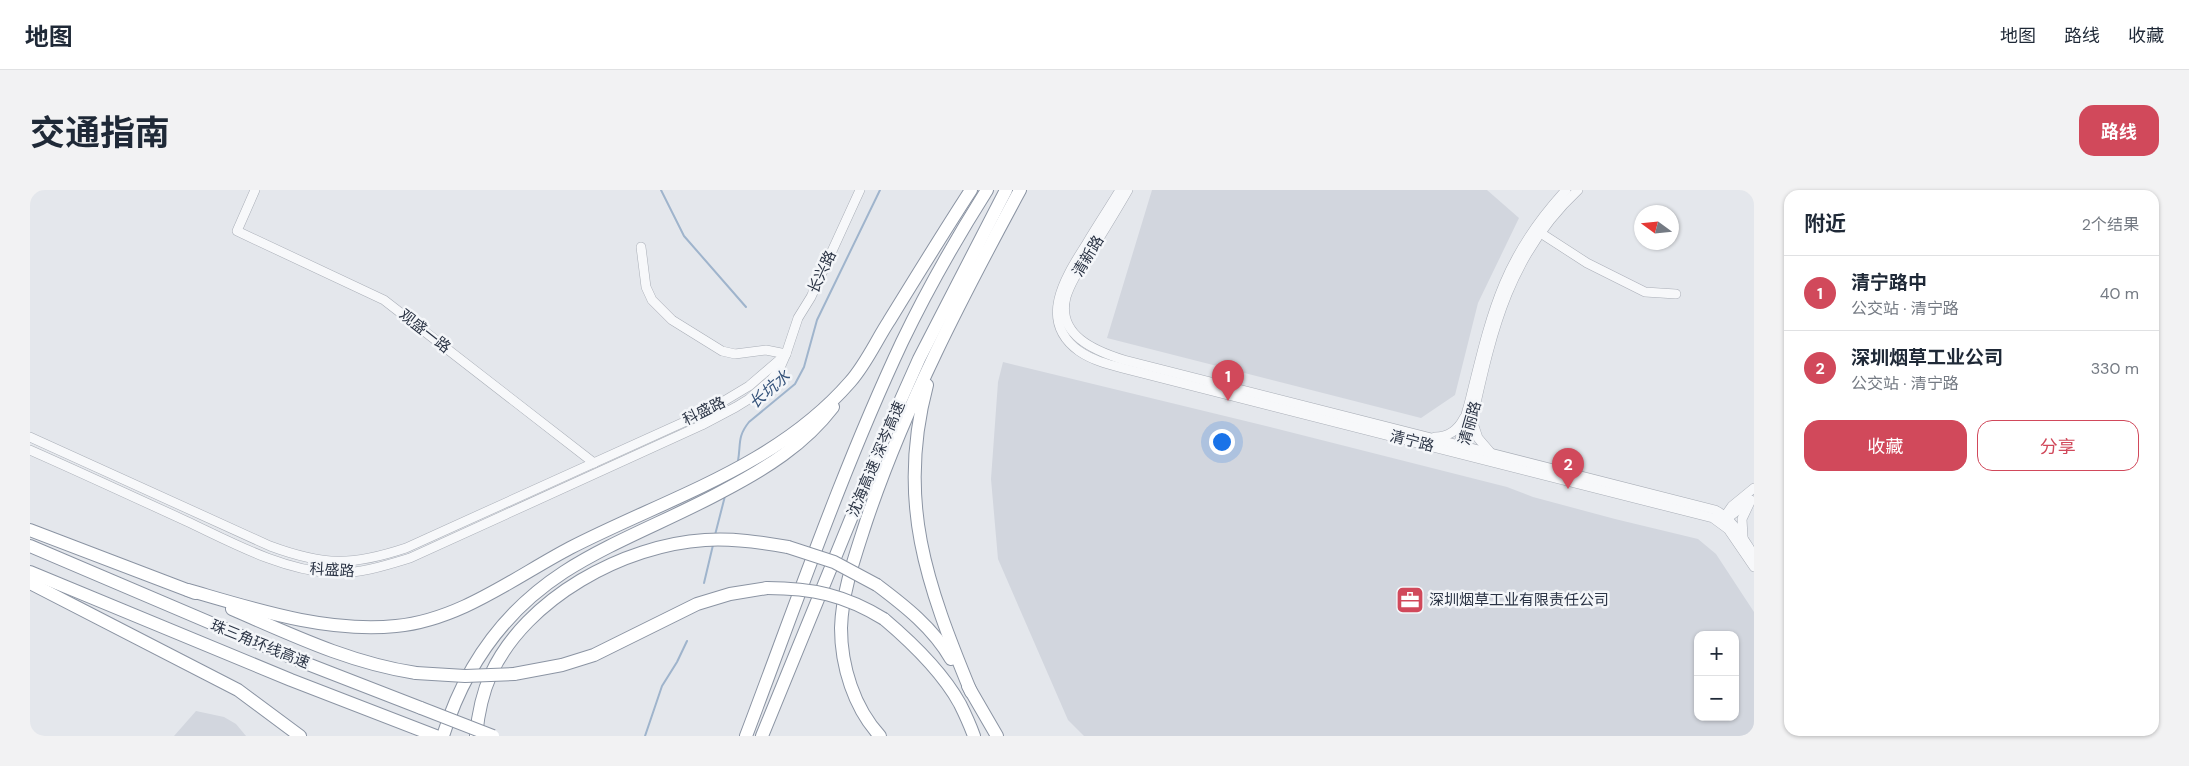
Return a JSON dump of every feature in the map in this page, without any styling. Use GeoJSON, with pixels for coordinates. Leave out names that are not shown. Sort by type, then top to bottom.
{"type":"FeatureCollection","features":[{"type":"Feature","properties":{"kind":"highway"},"geometry":{"type":"LineString","coordinates":[[443,736],[462,685],[479,656],[502,625],[524,602],[565,571],[741,482],[782,457],[824,419],[851,381],[971,190]]}},
{"type":"Feature","properties":{"kind":"highway","name":"沈海高速 深岑高速"},"geometry":{"type":"LineString","coordinates":[[746,736],[865,427],[902,342],[953,244],[987,190]]}},
{"type":"Feature","properties":{"kind":"highway","name":"沈海高速 深岑高速"},"geometry":{"type":"LineString","coordinates":[[762,736],[897,408],[953,290],[1006,190]]}},
{"type":"Feature","properties":{"kind":"highway"},"geometry":{"type":"LineString","coordinates":[[880,736],[858,704],[845,669],[841,629],[852,566],[879,485],[920,386],[945,332],[1020,190]]}},
{"type":"Feature","properties":{"kind":"highway"},"geometry":{"type":"LineString","coordinates":[[945,332],[932,366],[923,403],[915,455],[915,494],[919,537],[929,579],[947,634],[971,692]]}},
{"type":"Feature","properties":{"kind":"highway"},"geometry":{"type":"LineString","coordinates":[[188,590],[258,610],[314,621],[358,626],[406,625],[480,600],[572,547],[722,478],[788,437],[851,381]]}},
{"type":"Feature","properties":{"kind":"highway"},"geometry":{"type":"LineString","coordinates":[[30,530],[188,590],[344,656],[391,669],[416,673],[465,676],[514,674],[554,667],[587,658],[609,649],[697,604],[730,594],[767,588],[815,591],[838,596],[861,605],[884,619],[908,640],[934,669],[959,702],[974,736]]}},
{"type":"Feature","properties":{"kind":"highway"},"geometry":{"type":"LineString","coordinates":[[476,736],[484,691],[492,672],[516,635],[536,614],[562,593],[590,575],[619,561],[658,548],[703,540],[759,542],[788,547],[834,562],[877,585],[906,606],[945,649],[997,736]]}},
{"type":"Feature","properties":{"kind":"highway","name":"珠三角环线高速"},"geometry":{"type":"LineString","coordinates":[[30,546],[291,657],[493,736]]}},
{"type":"Feature","properties":{"kind":"highway","name":"珠三角环线高速"},"geometry":{"type":"LineString","coordinates":[[30,572],[291,680],[436,736]]}},
{"type":"Feature","properties":{"kind":"highway"},"geometry":{"type":"LineString","coordinates":[[30,584],[238,690],[300,736]]}},
{"type":"Feature","properties":{"kind":"street","name":"观盛一路"},"geometry":{"type":"LineString","coordinates":[[255,190],[237,231],[384,300],[594,462]]}},
{"type":"Feature","properties":{"kind":"street","name":"长兴路"},"geometry":{"type":"LineString","coordinates":[[786,354],[798,318],[814,290],[860,190]]}},
{"type":"Feature","properties":{"kind":"street","name":"清新路"},"geometry":{"type":"LineString","coordinates":[[1065,327],[1058,302],[1063,283],[1120,190]]}},
{"type":"Feature","properties":{"kind":"street","name":"清新路"},"geometry":{"type":"LineString","coordinates":[[1065,327],[1066,296],[1070,286],[1128,190]]}},
{"type":"Feature","properties":{"kind":"street","name":"清丽路"},"geometry":{"type":"LineString","coordinates":[[1462,448],[1495,304],[1519,251],[1566,190]]}},
{"type":"Feature","properties":{"kind":"street","name":"清丽路"},"geometry":{"type":"LineString","coordinates":[[1536,230],[1578,190]]}},
{"type":"Feature","properties":{"kind":"street"},"geometry":{"type":"LineString","coordinates":[[1536,230],[1587,263],[1645,292],[1676,294]]}},
{"type":"Feature","properties":{"kind":"street"},"geometry":{"type":"LineString","coordinates":[[641,247],[646,287],[652,300],[672,320],[722,351],[735,354],[766,350],[786,354]]}},
{"type":"Feature","properties":{"kind":"street","name":"清宁路"},"geometry":{"type":"LineString","coordinates":[[1065,327],[1082,342],[1105,354],[1428,437],[1462,448],[1494,454],[1715,510],[1725,519],[1731,533],[1754,567]]}},
{"type":"Feature","properties":{"kind":"street","name":"清宁路"},"geometry":{"type":"LineString","coordinates":[[1065,327],[1071,344],[1079,351],[1100,362],[1462,448],[1713,518],[1725,519]]}},
{"type":"Feature","properties":{"kind":"street","name":"科盛路"},"geometry":{"type":"LineString","coordinates":[[30,450],[262,555],[308,569],[350,573],[410,558],[723,415],[748,399],[771,380],[779,370],[786,354]]}},
{"type":"Feature","properties":{"kind":"street","name":"科盛路"},"geometry":{"type":"LineString","coordinates":[[30,437],[270,546],[310,559],[349,562],[370,559],[406,548],[726,401],[749,386],[786,354]]}},
{"type":"Feature","properties":{"kind":"street"},"geometry":{"type":"LineString","coordinates":[[1428,437],[1439,437],[1455,430],[1470,415]]}},
{"type":"Feature","properties":{"kind":"street"},"geometry":{"type":"LineString","coordinates":[[1470,415],[1478,438],[1487,450],[1494,454]]}},
{"type":"Feature","properties":{"kind":"street"},"geometry":{"type":"LineString","coordinates":[[1744,540],[1741,532],[1742,519],[1754,488]]}},
{"type":"Feature","properties":{"kind":"street"},"geometry":{"type":"LineString","coordinates":[[1749,498],[1725,519],[1744,540],[1754,555]]}},
{"type":"Feature","properties":{"kind":"street"},"geometry":{"type":"LineString","coordinates":[[1702,507],[1720,507],[1749,498]]}},
{"type":"Feature","properties":{"kind":"shaded area"},"geometry":{"type":"Polygon","coordinates":[[[1152,190],[1487,190],[1519,218],[1478,303],[1455,395],[1421,418],[1107,338],[1152,190]]]}},
{"type":"Feature","properties":{"kind":"shaded area","name":"深圳烟草工业有限责任公司"},"geometry":{"type":"Polygon","coordinates":[[[1003,362],[1507,487],[1533,497],[1698,539],[1716,554],[1754,612],[1754,736],[1084,736],[1068,720],[998,559],[991,479],[998,382],[1003,362]]]}},
{"type":"Feature","properties":{"kind":"shaded area"},"geometry":{"type":"Polygon","coordinates":[[[196,711],[224,717],[236,724],[246,736],[174,736],[196,711]]]}},
{"type":"Feature","properties":{"kind":"waterway"},"geometry":{"type":"LineString","coordinates":[[661,190],[684,236],[746,307]]}},
{"type":"Feature","properties":{"kind":"waterway","name":"长坑水"},"geometry":{"type":"LineString","coordinates":[[738,461],[741,436],[745,427],[795,384],[804,367],[817,320],[880,190]]}},
{"type":"Feature","properties":{"kind":"waterway","name":"长坑水"},"geometry":{"type":"LineString","coordinates":[[715,535],[725,496]]}},
{"type":"Feature","properties":{"kind":"waterway","name":"长坑水"},"geometry":{"type":"LineString","coordinates":[[704,583],[713,545]]}},
{"type":"Feature","properties":{"kind":"waterway","name":"长坑水"},"geometry":{"type":"LineString","coordinates":[[645,736],[662,686],[687,641]]}},
{"type":"Feature","properties":{"kind":"place","name":"清宁路中"},"geometry":{"type":"Point","coordinates":[1228,401]}},
{"type":"Feature","properties":{"kind":"place","name":"深圳烟草工业公司"},"geometry":{"type":"Point","coordinates":[1568,489]}},
{"type":"Feature","properties":{"kind":"place","name":"深圳烟草工业有限责任公司"},"geometry":{"type":"Point","coordinates":[1410,600]}}]}
